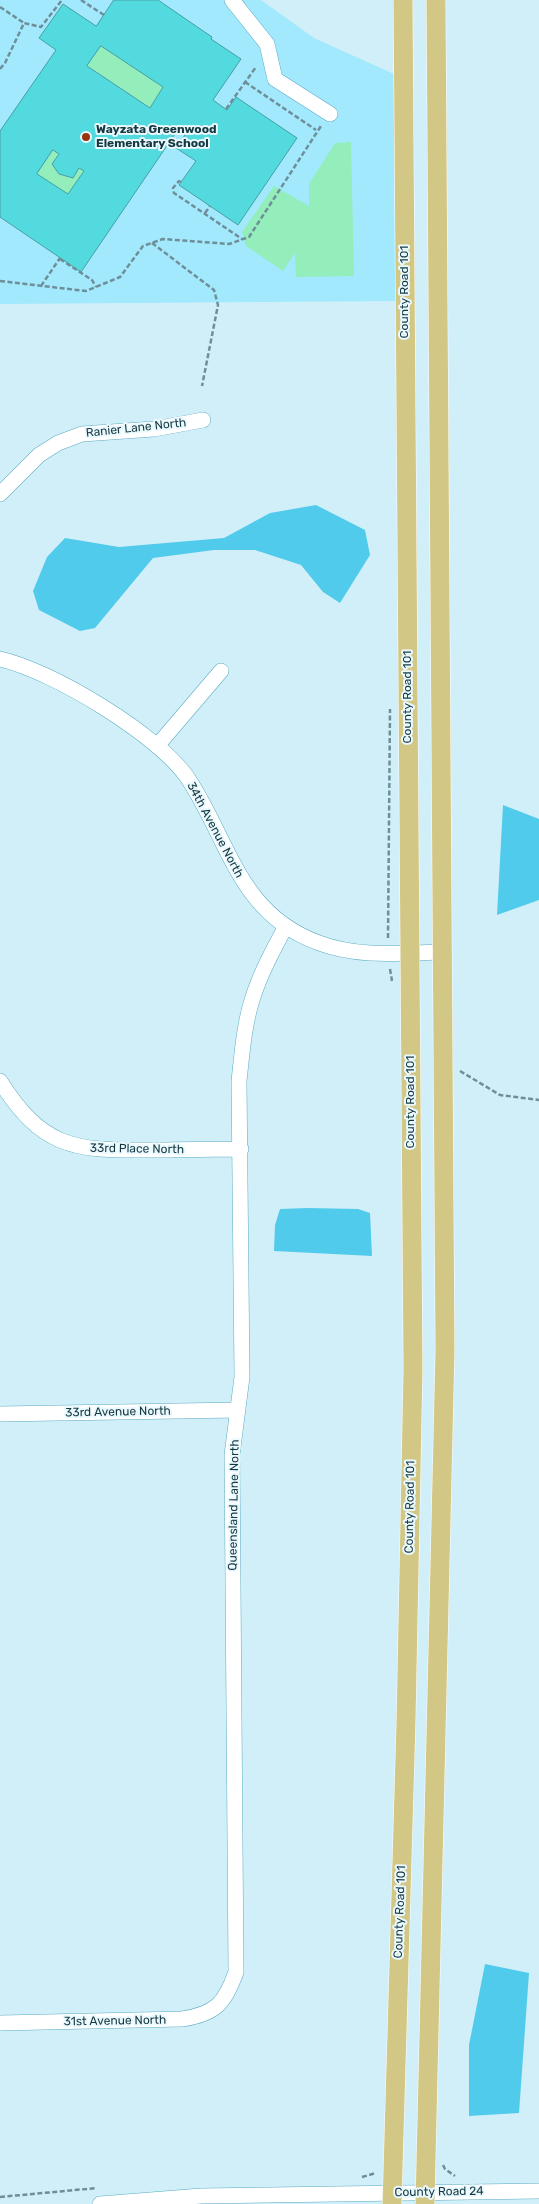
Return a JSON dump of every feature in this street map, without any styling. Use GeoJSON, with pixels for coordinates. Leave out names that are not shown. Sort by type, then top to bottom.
{"type":"FeatureCollection","features":[{"type":"Feature","properties":{"kind":"main road","name":"County Road 101"},"geometry":{"type":"LineString","coordinates":[[392,2198],[413,1369],[403,0]]}},
{"type":"Feature","properties":{"kind":"main road"},"geometry":{"type":"LineString","coordinates":[[425,2198],[445,1350],[436,0]]}},
{"type":"Feature","properties":{"kind":"street"},"geometry":{"type":"LineString","coordinates":[[232,0],[267,44],[274,79],[330,114]]}},
{"type":"Feature","properties":{"kind":"street","name":"Ranier Lane North"},"geometry":{"type":"LineString","coordinates":[[0,494],[38,455],[58,443],[82,434],[154,429],[203,420]]}},
{"type":"Feature","properties":{"kind":"street","name":"34th Avenue North"},"geometry":{"type":"LineString","coordinates":[[0,659],[44,674],[79,693],[157,746],[188,778],[245,886],[266,910],[286,926],[318,943],[349,952],[388,955],[443,952]]}},
{"type":"Feature","properties":{"kind":"street"},"geometry":{"type":"LineString","coordinates":[[157,746],[221,671]]}},
{"type":"Feature","properties":{"kind":"street","name":"Queensland Lane North"},"geometry":{"type":"LineString","coordinates":[[224,2000],[236,1972],[232,1455],[242,1377],[239,1080],[252,1000],[267,962],[286,926]]}},
{"type":"Feature","properties":{"kind":"street","name":"33rd Place North"},"geometry":{"type":"LineString","coordinates":[[0,1081],[12,1100],[30,1121],[53,1137],[78,1147],[106,1150],[241,1149]]}},
{"type":"Feature","properties":{"kind":"street","name":"33rd Avenue North"},"geometry":{"type":"LineString","coordinates":[[0,1414],[237,1410]]}},
{"type":"Feature","properties":{"kind":"street","name":"31st Avenue North"},"geometry":{"type":"LineString","coordinates":[[0,2023],[182,2019],[198,2017],[212,2011],[224,2000]]}},
{"type":"Feature","properties":{"kind":"street","name":"County Road 24"},"geometry":{"type":"LineString","coordinates":[[100,2204],[201,2196],[425,2198],[539,2191]]}},
{"type":"Feature","properties":{"kind":"path"},"geometry":{"type":"LineString","coordinates":[[0,7],[24,23],[41,27],[62,0]]}},
{"type":"Feature","properties":{"kind":"path"},"geometry":{"type":"LineString","coordinates":[[81,0],[104,14]]}},
{"type":"Feature","properties":{"kind":"path"},"geometry":{"type":"LineString","coordinates":[[0,69],[5,63],[24,23]]}},
{"type":"Feature","properties":{"kind":"path"},"geometry":{"type":"LineString","coordinates":[[226,109],[258,64]]}},
{"type":"Feature","properties":{"kind":"path"},"geometry":{"type":"LineString","coordinates":[[245,82],[317,131]]}},
{"type":"Feature","properties":{"kind":"path"},"geometry":{"type":"LineString","coordinates":[[0,281],[86,291],[120,278],[143,246],[163,239],[229,244],[249,237],[317,131],[330,114]]}},
{"type":"Feature","properties":{"kind":"path"},"geometry":{"type":"LineString","coordinates":[[181,182],[178,181],[173,188],[174,193],[243,239]]}},
{"type":"Feature","properties":{"kind":"path"},"geometry":{"type":"LineString","coordinates":[[205,213],[210,206]]}},
{"type":"Feature","properties":{"kind":"path"},"geometry":{"type":"LineString","coordinates":[[152,243],[214,290],[218,304],[202,386]]}},
{"type":"Feature","properties":{"kind":"path"},"geometry":{"type":"LineString","coordinates":[[42,286],[60,258],[92,280],[96,287]]}},
{"type":"Feature","properties":{"kind":"path"},"geometry":{"type":"LineString","coordinates":[[390,702],[388,955],[392,982]]}},
{"type":"Feature","properties":{"kind":"path"},"geometry":{"type":"LineString","coordinates":[[458,1070],[500,1095],[539,1100]]}},
{"type":"Feature","properties":{"kind":"path"},"geometry":{"type":"LineString","coordinates":[[376,2173],[377,2164]]}},
{"type":"Feature","properties":{"kind":"shaded area"},"geometry":{"type":"Polygon","coordinates":[[[0,0],[261,0],[314,38],[394,74],[395,301],[0,304],[0,0]]]}},
{"type":"Feature","properties":{"kind":"shaded area"},"geometry":{"type":"Polygon","coordinates":[[[316,505],[365,530],[370,555],[340,603],[323,592],[301,565],[255,550],[214,550],[153,558],[95,628],[80,631],[39,610],[33,591],[47,557],[65,538],[119,547],[224,538],[270,513],[316,505]]]}},
{"type":"Feature","properties":{"kind":"shaded area"},"geometry":{"type":"Polygon","coordinates":[[[503,805],[539,819],[539,900],[497,915],[503,805]]]}},
{"type":"Feature","properties":{"kind":"shaded area"},"geometry":{"type":"Polygon","coordinates":[[[280,1209],[358,1209],[370,1213],[372,1256],[274,1251],[275,1225],[280,1209]]]}},
{"type":"Feature","properties":{"kind":"shaded area"},"geometry":{"type":"Polygon","coordinates":[[[485,1964],[529,1973],[519,2113],[469,2116],[469,2045],[485,1964]]]}},
{"type":"Feature","properties":{"kind":"green space"},"geometry":{"type":"Polygon","coordinates":[[[101,46],[163,87],[150,108],[87,66],[101,46]]]}},
{"type":"Feature","properties":{"kind":"green space"},"geometry":{"type":"Polygon","coordinates":[[[351,142],[354,276],[296,277],[295,253],[283,271],[246,246],[242,232],[274,186],[309,206],[309,184],[335,143],[351,142]]]}},
{"type":"Feature","properties":{"kind":"green space"},"geometry":{"type":"Polygon","coordinates":[[[53,150],[59,154],[52,164],[59,174],[72,178],[79,168],[84,171],[68,194],[37,174],[53,150]]]}},
{"type":"Feature","properties":{"kind":"building","name":"Wayzata Greenwood Elementary School"},"geometry":{"type":"Polygon","coordinates":[[[114,0],[158,0],[241,59],[213,100],[227,110],[236,97],[297,138],[238,225],[179,185],[196,161],[176,148],[185,135],[177,131],[81,272],[0,217],[0,131],[56,50],[39,38],[63,4],[96,26],[114,0]],[[101,46],[87,66],[150,108],[163,87],[101,46]],[[53,150],[37,174],[68,194],[84,171],[79,168],[73,178],[59,174],[52,164],[59,154],[53,150]]]}},
{"type":"Feature","properties":{"kind":"place","name":"Wayzata Greenwood Elementary School"},"geometry":{"type":"Point","coordinates":[86,137]}}]}
